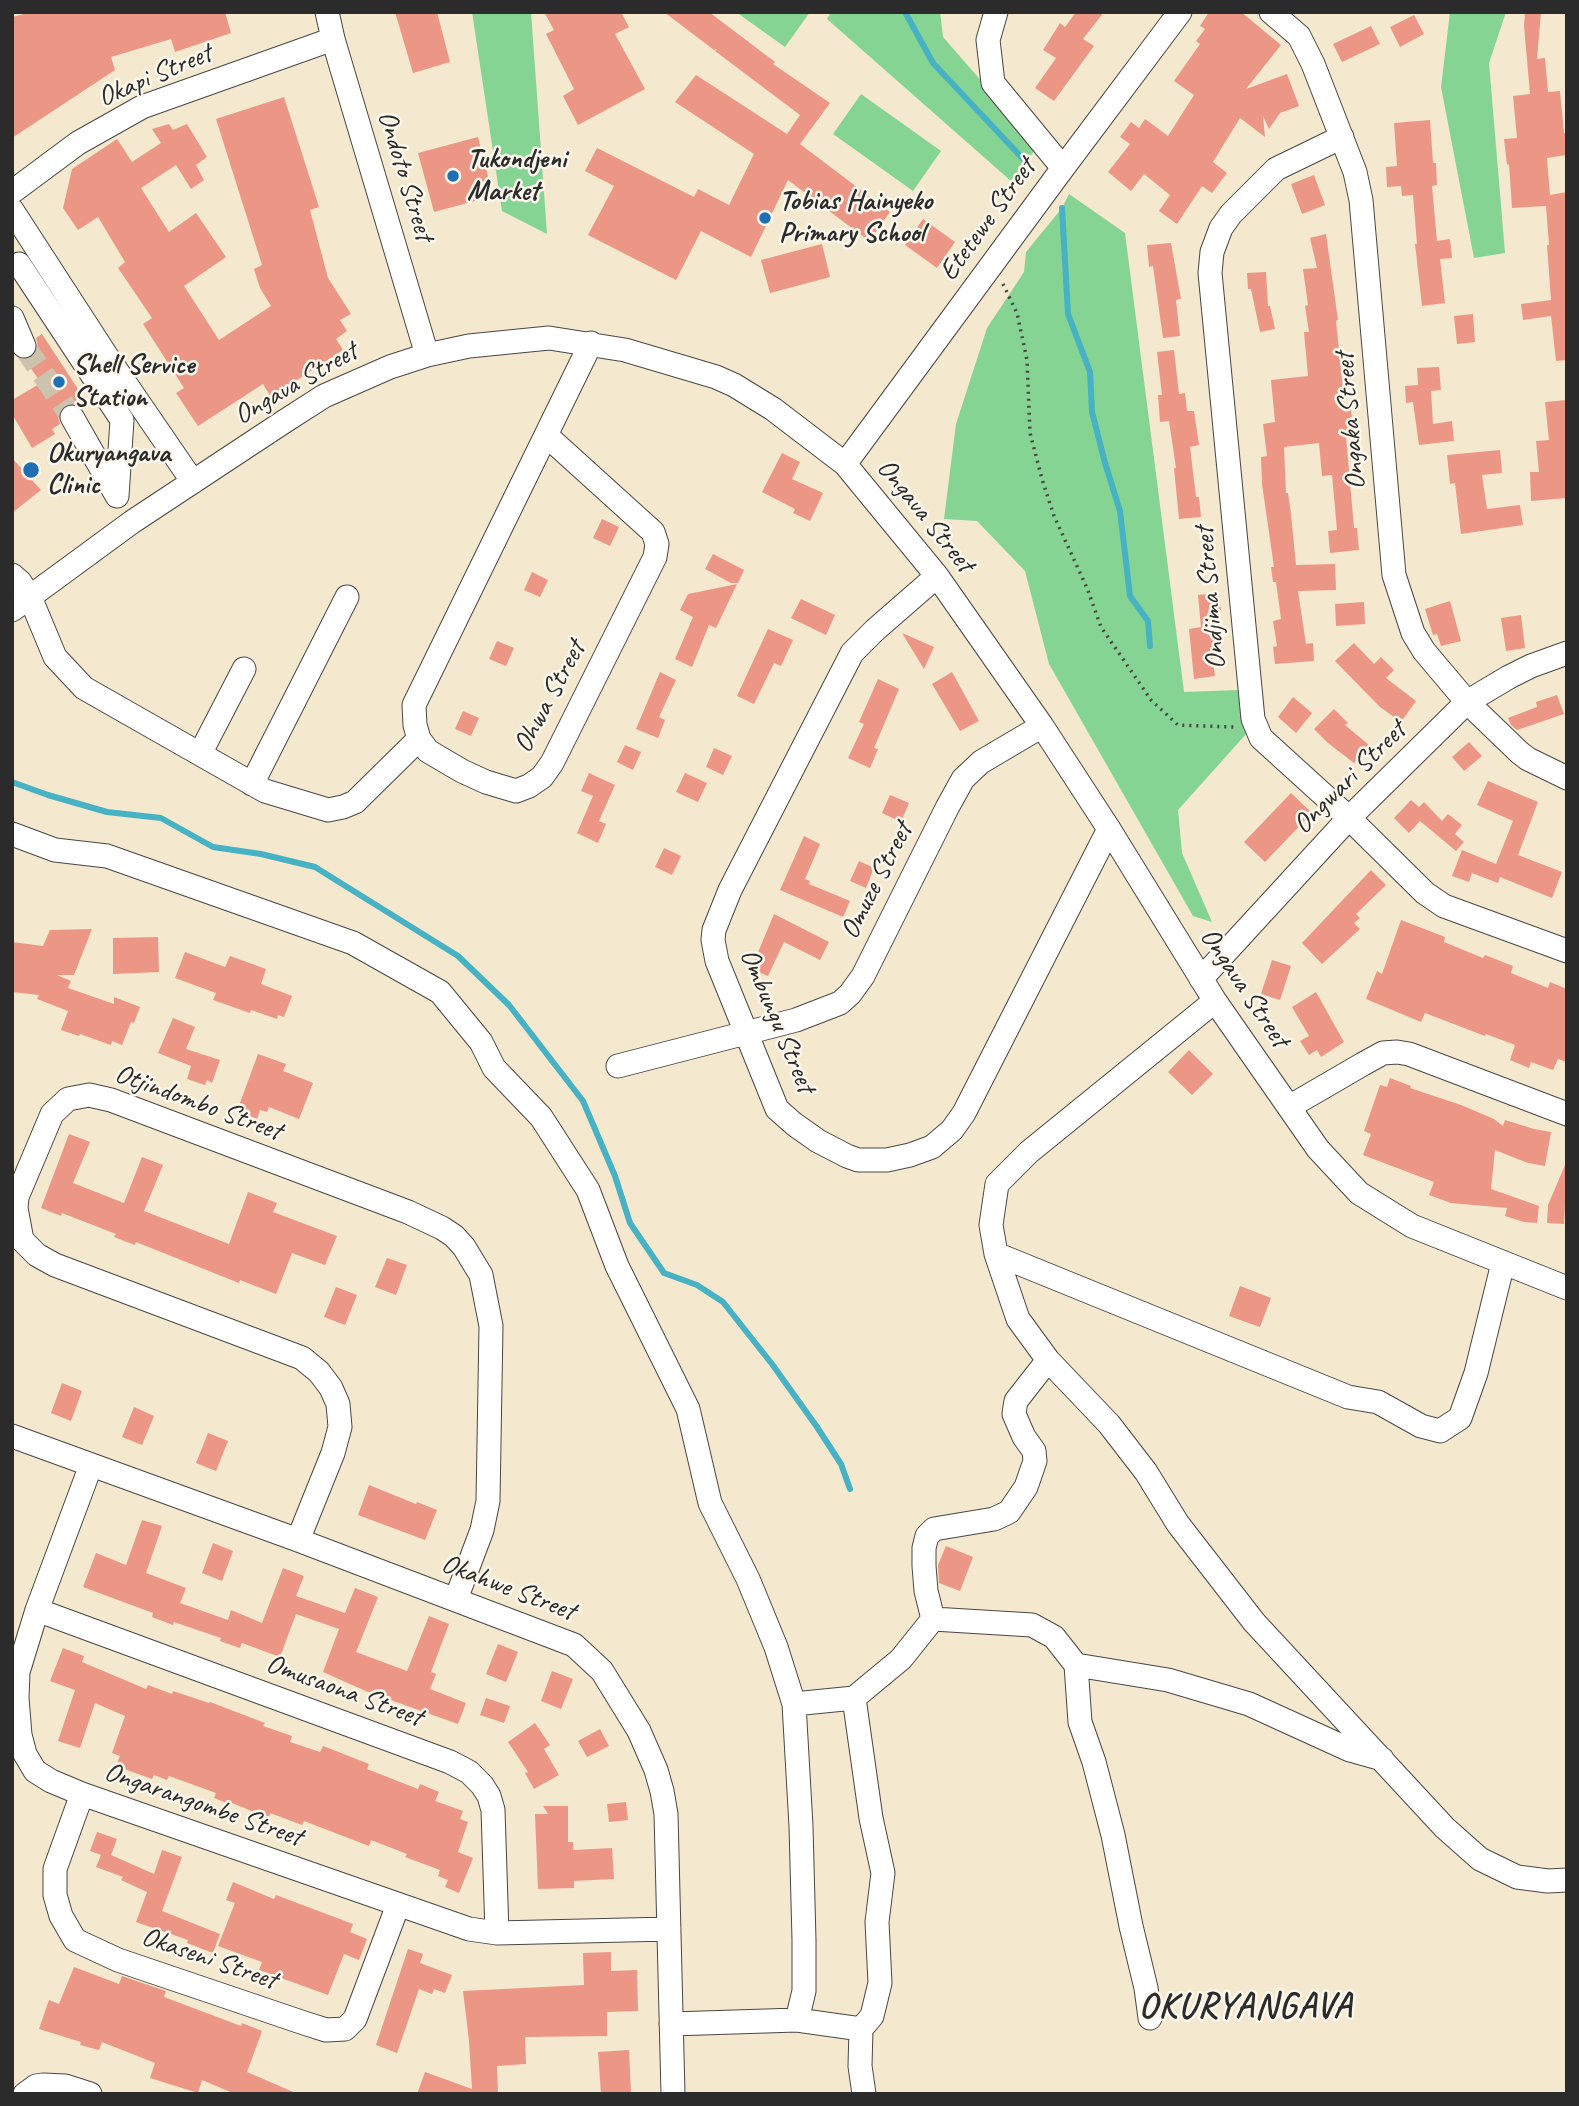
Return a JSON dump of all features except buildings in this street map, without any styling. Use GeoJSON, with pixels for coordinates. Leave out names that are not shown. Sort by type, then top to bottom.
{"type":"FeatureCollection","features":[{"type":"Feature","properties":{"kind":"street","name":"Ondoto Street"},"geometry":{"type":"LineString","coordinates":[[327,12],[427,355]]}},
{"type":"Feature","properties":{"kind":"street"},"geometry":{"type":"LineString","coordinates":[[996,12],[988,40],[993,83],[1063,168]]}},
{"type":"Feature","properties":{"kind":"street","name":"Etetewe Street"},"geometry":{"type":"LineString","coordinates":[[845,464],[1180,12]]}},
{"type":"Feature","properties":{"kind":"street","name":"Ongaka Street"},"geometry":{"type":"LineString","coordinates":[[1270,12],[1299,36],[1313,64],[1355,172],[1361,200],[1394,575],[1413,634],[1467,702],[1528,759],[1567,778]]}},
{"type":"Feature","properties":{"kind":"street","name":"Okapi Street"},"geometry":{"type":"LineString","coordinates":[[12,192],[78,144],[142,107],[333,39]]}},
{"type":"Feature","properties":{"kind":"street","name":"Ondjima Street"},"geometry":{"type":"LineString","coordinates":[[1256,728],[1210,274],[1212,252],[1221,229],[1231,214],[1261,182],[1276,169],[1342,136]]}},
{"type":"Feature","properties":{"kind":"street"},"geometry":{"type":"LineString","coordinates":[[12,210],[35,246],[97,362],[122,420],[117,496]]}},
{"type":"Feature","properties":{"kind":"street"},"geometry":{"type":"LineString","coordinates":[[35,246],[16,268],[97,362],[193,482]]}},
{"type":"Feature","properties":{"kind":"street"},"geometry":{"type":"LineString","coordinates":[[12,318],[24,346]]}},
{"type":"Feature","properties":{"kind":"street","name":"Ongava Street"},"geometry":{"type":"LineString","coordinates":[[21,603],[132,522],[324,396],[367,376],[427,355],[479,345],[549,338],[625,350],[679,364],[734,385],[798,426],[845,464],[937,576],[1042,726],[1215,1001],[1318,1149],[1359,1194],[1412,1227],[1567,1288]]}},
{"type":"Feature","properties":{"kind":"street"},"geometry":{"type":"LineString","coordinates":[[12,575],[20,582],[21,603],[55,657],[84,688],[265,791],[328,810],[343,807],[355,802],[419,739],[414,705],[417,698],[591,344]]}},
{"type":"Feature","properties":{"kind":"street"},"geometry":{"type":"LineString","coordinates":[[72,417],[132,522]]}},
{"type":"Feature","properties":{"kind":"street","name":"Ohwa Street"},"geometry":{"type":"LineString","coordinates":[[419,739],[428,751],[443,761],[486,782],[516,791],[542,777],[552,763],[655,557],[657,544],[653,532],[548,436]]}},
{"type":"Feature","properties":{"kind":"street","name":"Ombungu Street"},"geometry":{"type":"LineString","coordinates":[[937,576],[852,653],[730,890],[714,930],[717,961],[777,1109],[818,1141],[847,1156],[869,1161],[887,1160],[932,1147],[952,1130],[964,1113],[1109,829]]}},
{"type":"Feature","properties":{"kind":"street"},"geometry":{"type":"LineString","coordinates":[[252,784],[347,597]]}},
{"type":"Feature","properties":{"kind":"street","name":"Ongwari Street"},"geometry":{"type":"LineString","coordinates":[[1201,979],[1349,818],[1467,702],[1520,671],[1567,653]]}},
{"type":"Feature","properties":{"kind":"street"},"geometry":{"type":"LineString","coordinates":[[200,754],[244,669]]}},
{"type":"Feature","properties":{"kind":"street","name":"Omuze Street"},"geometry":{"type":"LineString","coordinates":[[618,1066],[747,1034],[840,1003],[863,976],[963,779],[981,762],[1042,726]]}},
{"type":"Feature","properties":{"kind":"street"},"geometry":{"type":"LineString","coordinates":[[1256,728],[1261,738],[1349,818],[1425,893],[1444,906],[1567,951]]}},
{"type":"Feature","properties":{"kind":"street"},"geometry":{"type":"LineString","coordinates":[[12,834],[55,850],[107,856],[353,943],[440,992],[481,1042],[494,1068],[541,1117],[588,1190],[617,1266],[688,1409],[710,1503],[748,1579],[776,1647],[794,1704],[804,1953],[804,1992],[797,2020]]}},
{"type":"Feature","properties":{"kind":"street"},"geometry":{"type":"LineString","coordinates":[[1215,1001],[1029,1152],[998,1184],[991,1225],[996,1254],[1017,1319],[1048,1360],[1109,1424],[1146,1472],[1178,1524],[1254,1622],[1383,1759],[1415,1798],[1480,1859],[1517,1877],[1548,1881],[1567,1880]]}},
{"type":"Feature","properties":{"kind":"street"},"geometry":{"type":"LineString","coordinates":[[1289,1107],[1383,1053],[1397,1052],[1409,1054],[1567,1114]]}},
{"type":"Feature","properties":{"kind":"street","name":"Otjindombo Street"},"geometry":{"type":"LineString","coordinates":[[298,1540],[340,1427],[338,1404],[331,1388],[319,1372],[302,1358],[55,1265],[37,1255],[22,1240],[16,1208],[18,1197],[51,1114],[68,1099],[89,1095],[137,1110],[408,1212],[442,1228],[464,1247],[481,1275],[492,1326],[488,1501],[482,1530],[456,1600]]}},
{"type":"Feature","properties":{"kind":"street"},"geometry":{"type":"LineString","coordinates":[[996,1254],[1348,1397],[1378,1402],[1421,1426],[1440,1431],[1460,1418],[1476,1373],[1503,1263]]}},
{"type":"Feature","properties":{"kind":"street"},"geometry":{"type":"LineString","coordinates":[[933,1619],[926,1591],[924,1566],[927,1536],[934,1529],[994,1518],[1009,1512],[1026,1487],[1035,1461],[1034,1451],[1024,1437],[1014,1414],[1014,1407],[1048,1360]]}},
{"type":"Feature","properties":{"kind":"street","name":"Okahwe Street"},"geometry":{"type":"LineString","coordinates":[[12,1436],[574,1644],[601,1671],[639,1731],[663,1791],[666,1814],[673,2094]]}},
{"type":"Feature","properties":{"kind":"street","name":"Ongarangombe Street"},"geometry":{"type":"LineString","coordinates":[[91,1465],[37,1610],[18,1672],[20,1735],[25,1754],[35,1771],[82,1794],[469,1929],[497,1933],[669,1929]]}},
{"type":"Feature","properties":{"kind":"street","name":"Omusaona Street"},"geometry":{"type":"LineString","coordinates":[[37,1610],[450,1762],[469,1772],[489,1796],[493,1810],[497,1933]]}},
{"type":"Feature","properties":{"kind":"street"},"geometry":{"type":"LineString","coordinates":[[794,1704],[855,1698],[901,1659],[933,1619]]}},
{"type":"Feature","properties":{"kind":"street"},"geometry":{"type":"LineString","coordinates":[[933,1619],[1032,1625],[1054,1637],[1076,1665],[1080,1722],[1094,1762],[1113,1835],[1150,2018]]}},
{"type":"Feature","properties":{"kind":"street"},"geometry":{"type":"LineString","coordinates":[[1076,1665],[1168,1680],[1249,1704],[1350,1750],[1383,1759]]}},
{"type":"Feature","properties":{"kind":"street"},"geometry":{"type":"LineString","coordinates":[[855,1698],[871,1818],[883,1873],[877,1922],[880,1983],[872,2016],[860,2029],[860,2066],[864,2094]]}},
{"type":"Feature","properties":{"kind":"street","name":"Okaseni Street"},"geometry":{"type":"LineString","coordinates":[[82,1794],[55,1869],[55,1895],[61,1916],[71,1935],[95,1950],[118,1959],[326,2030],[345,2029],[355,2019],[371,1982],[398,1905]]}},
{"type":"Feature","properties":{"kind":"street"},"geometry":{"type":"LineString","coordinates":[[671,2024],[797,2020],[860,2029]]}},
{"type":"Feature","properties":{"kind":"street"},"geometry":{"type":"LineString","coordinates":[[25,2094],[36,2086],[43,2085],[65,2086],[90,2094]]}},
{"type":"Feature","properties":{"kind":"path"},"geometry":{"type":"LineString","coordinates":[[993,264],[1017,313],[1027,360],[1030,433],[1042,479],[1054,516],[1101,626],[1151,700],[1178,725],[1256,728]]}},
{"type":"Feature","properties":{"kind":"green space"},"geometry":{"type":"Polygon","coordinates":[[[472,12],[531,12],[547,234],[502,211],[472,12]]]}},
{"type":"Feature","properties":{"kind":"green space"},"geometry":{"type":"Polygon","coordinates":[[[736,12],[810,12],[785,47],[736,12]]]}},
{"type":"Feature","properties":{"kind":"green space"},"geometry":{"type":"Polygon","coordinates":[[[831,12],[940,12],[943,37],[1038,146],[1011,181],[827,19],[831,12]]]}},
{"type":"Feature","properties":{"kind":"green space"},"geometry":{"type":"Polygon","coordinates":[[[1450,12],[1506,12],[1489,63],[1505,253],[1474,258],[1441,87],[1450,12]]]}},
{"type":"Feature","properties":{"kind":"green space"},"geometry":{"type":"Polygon","coordinates":[[[861,94],[941,151],[913,191],[833,134],[861,94]]]}},
{"type":"Feature","properties":{"kind":"green space"},"geometry":{"type":"Polygon","coordinates":[[[1069,194],[1125,233],[1184,692],[1239,690],[1247,733],[1178,810],[1182,853],[1212,922],[1193,916],[1049,664],[1025,571],[977,521],[944,519],[956,424],[987,328],[1024,272],[1026,252],[1062,208],[1069,194]]]}},
{"type":"Feature","properties":{"kind":"waterway"},"geometry":{"type":"LineString","coordinates":[[905,12],[933,63],[1026,162]]}},
{"type":"Feature","properties":{"kind":"waterway"},"geometry":{"type":"LineString","coordinates":[[1062,208],[1068,314],[1090,372],[1092,412],[1120,511],[1130,596],[1148,621],[1150,646]]}},
{"type":"Feature","properties":{"kind":"waterway"},"geometry":{"type":"LineString","coordinates":[[12,782],[107,812],[161,818],[213,847],[261,854],[315,867],[458,956],[509,1005],[583,1101],[615,1176],[630,1223],[664,1273],[697,1285],[723,1302],[817,1427],[841,1464],[850,1489]]}},
{"type":"Feature","properties":{"kind":"tunnel"},"geometry":{"type":"LineString","coordinates":[[24,346],[72,417]]}},
{"type":"Feature","properties":{"kind":"place","name":"Tukondjeni Market"},"geometry":{"type":"Point","coordinates":[453,176]}},
{"type":"Feature","properties":{"kind":"place","name":"Tobias Hainyeko Primary School"},"geometry":{"type":"Point","coordinates":[765,218]}},
{"type":"Feature","properties":{"kind":"place","name":"Shell Service Station"},"geometry":{"type":"Point","coordinates":[59,382]}},
{"type":"Feature","properties":{"kind":"place","name":"Okuryangava Clinic"},"geometry":{"type":"Point","coordinates":[31,470]}},
{"type":"Feature","properties":{"kind":"district","name":"OKURYANGAVA"},"geometry":{"type":"Point","coordinates":[1246,2008]}}]}
